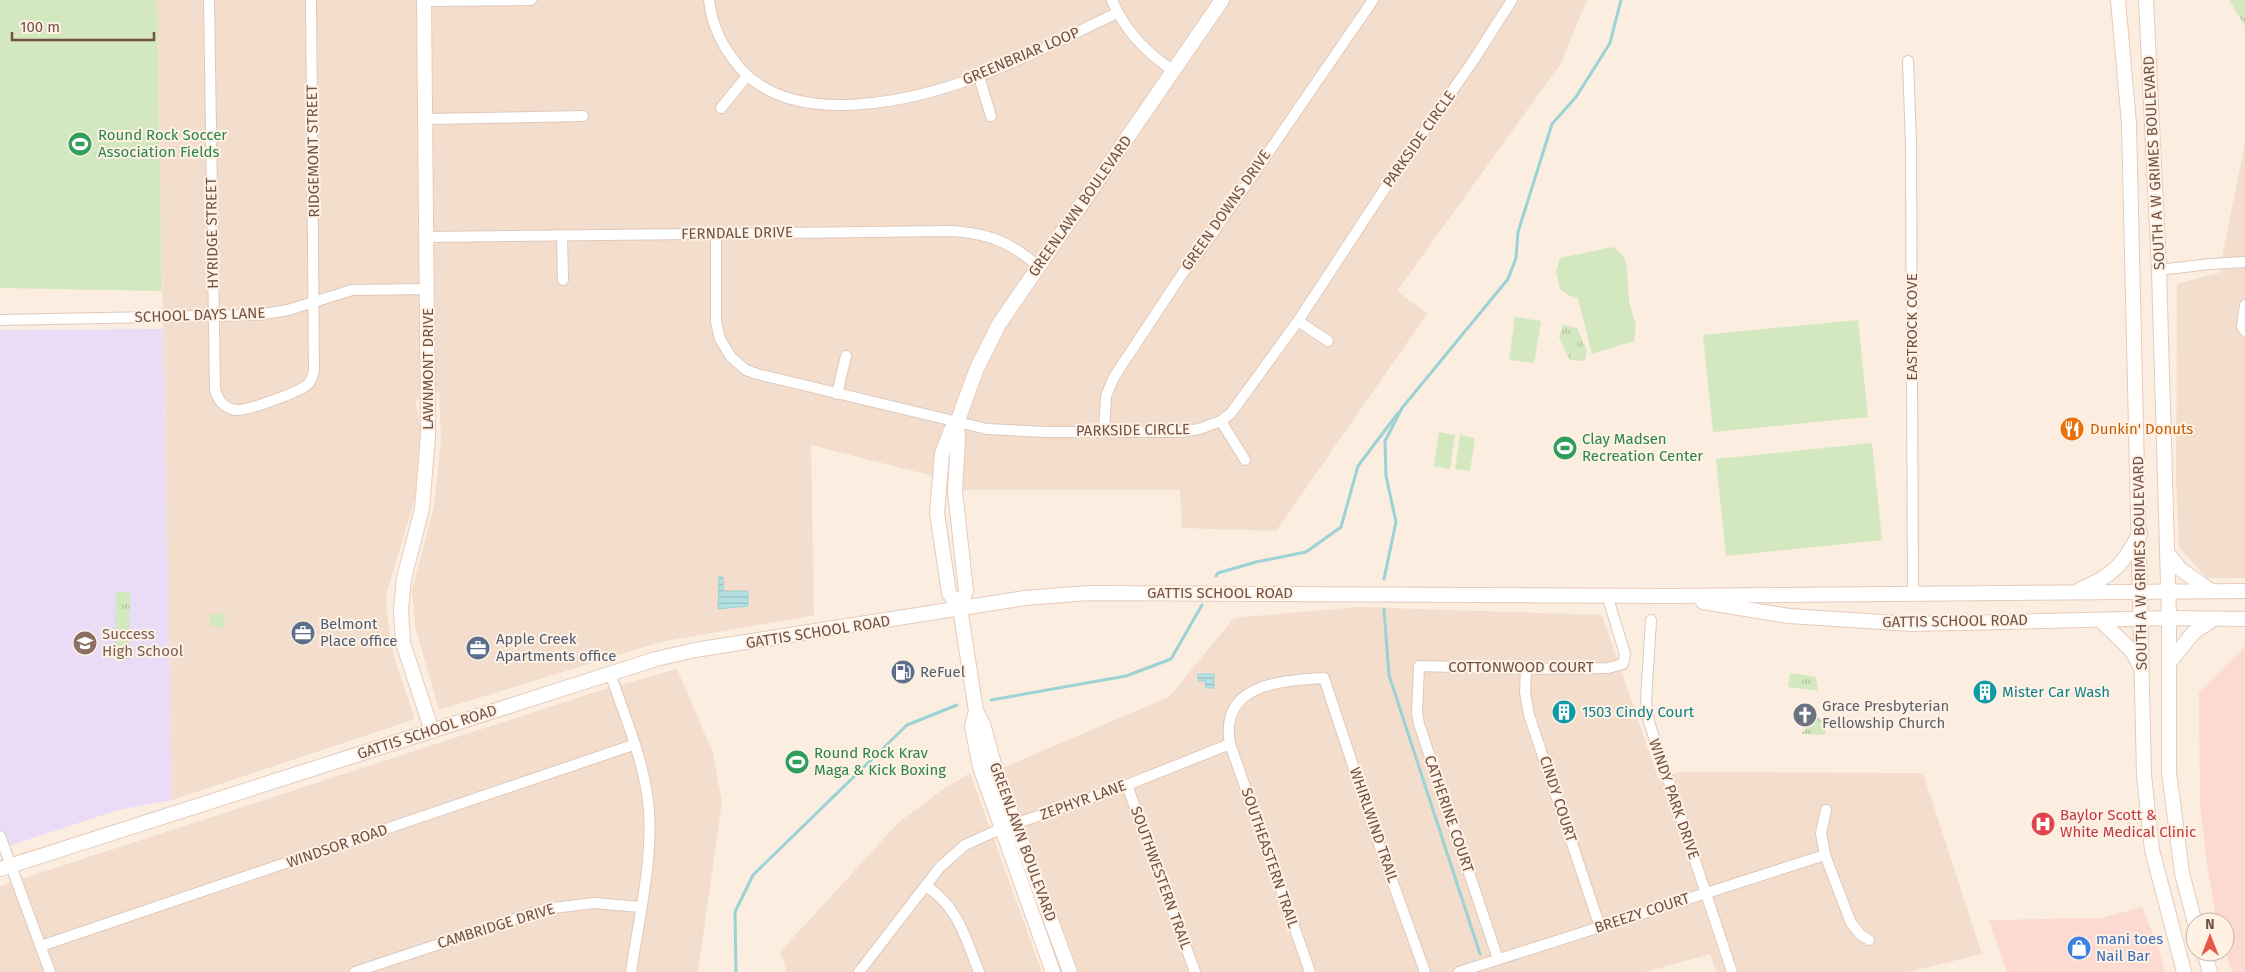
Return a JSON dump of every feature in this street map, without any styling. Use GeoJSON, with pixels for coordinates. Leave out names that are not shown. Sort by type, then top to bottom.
{"type":"FeatureCollection","features":[{"type":"Feature","properties":{"kind":"main road","name":"GREENLAWN BOULEVARD"},"geometry":{"type":"LineString","coordinates":[[1070,972],[997,775],[983,724],[976,711],[960,608],[949,593],[937,513],[942,454],[951,430],[957,423],[987,345],[1038,266],[1222,0]]}},
{"type":"Feature","properties":{"kind":"main road","name":"SOUTH A W GRIMES BOULEVARD"},"geometry":{"type":"LineString","coordinates":[[2118,0],[2129,124],[2142,619],[2144,775],[2152,850],[2184,972]]}},
{"type":"Feature","properties":{"kind":"main road","name":"SOUTH A W GRIMES BOULEVARD"},"geometry":{"type":"LineString","coordinates":[[2146,0],[2160,270],[2169,618],[2169,772],[2182,873],[2192,912]]}},
{"type":"Feature","properties":{"kind":"main road","name":"LAWNMONT DRIVE"},"geometry":{"type":"LineString","coordinates":[[424,1],[428,289],[427,468],[422,509],[404,578],[401,610],[404,643],[432,730]]}},
{"type":"Feature","properties":{"kind":"main road","name":"GREENLAWN BOULEVARD"},"geometry":{"type":"LineString","coordinates":[[957,423],[955,492],[966,591],[960,608]]}},
{"type":"Feature","properties":{"kind":"main road"},"geometry":{"type":"LineString","coordinates":[[2075,592],[2097,583],[2114,572],[2126,558],[2140,533]]}},
{"type":"Feature","properties":{"kind":"main road"},"geometry":{"type":"LineString","coordinates":[[2167,552],[2180,569],[2211,591]]}},
{"type":"Feature","properties":{"kind":"main road","name":"GATTIS SCHOOL ROAD"},"geometry":{"type":"LineString","coordinates":[[5,867],[656,659],[695,650],[1025,598],[1089,593],[1668,596],[2245,591]]}},
{"type":"Feature","properties":{"kind":"main road","name":"GATTIS SCHOOL ROAD"},"geometry":{"type":"LineString","coordinates":[[1668,596],[1789,616],[1912,624],[2169,618],[2245,619]]}},
{"type":"Feature","properties":{"kind":"main road"},"geometry":{"type":"LineString","coordinates":[[2169,663],[2194,632],[2214,619]]}},
{"type":"Feature","properties":{"kind":"main road"},"geometry":{"type":"LineString","coordinates":[[2100,620],[2132,651],[2142,671]]}},
{"type":"Feature","properties":{"kind":"main road","name":"GREENLAWN BOULEVARD"},"geometry":{"type":"LineString","coordinates":[[976,711],[972,726],[975,747],[1000,828],[1053,972]]}},
{"type":"Feature","properties":{"kind":"street","name":"HYRIDGE STREET"},"geometry":{"type":"LineString","coordinates":[[209,0],[213,316],[217,396],[227,407],[242,410],[281,398],[308,384],[314,370],[314,301]]}},
{"type":"Feature","properties":{"kind":"street","name":"RIDGEMONT STREET"},"geometry":{"type":"LineString","coordinates":[[311,0],[314,301]]}},
{"type":"Feature","properties":{"kind":"street"},"geometry":{"type":"LineString","coordinates":[[424,1],[530,0]]}},
{"type":"Feature","properties":{"kind":"street","name":"GREENBRIAR LOOP"},"geometry":{"type":"LineString","coordinates":[[709,0],[717,34],[725,48],[747,76],[781,98],[805,104],[829,106],[853,105],[905,97],[979,77],[1117,13]]}},
{"type":"Feature","properties":{"kind":"street"},"geometry":{"type":"LineString","coordinates":[[1112,0],[1117,13],[1136,40],[1154,57],[1174,71]]}},
{"type":"Feature","properties":{"kind":"street","name":"GREEN DOWNS DRIVE"},"geometry":{"type":"LineString","coordinates":[[1104,431],[1106,396],[1114,377],[1182,274],[1373,0]]}},
{"type":"Feature","properties":{"kind":"street","name":"PARKSIDE CIRCLE"},"geometry":{"type":"LineString","coordinates":[[716,233],[716,322],[720,339],[730,357],[746,370],[957,423],[1002,431],[1180,432],[1199,429],[1221,421],[1231,413],[1298,321],[1320,285],[1471,64],[1512,0]]}},
{"type":"Feature","properties":{"kind":"street","name":"EASTROCK COVE"},"geometry":{"type":"LineString","coordinates":[[1908,61],[1911,154],[1913,594]]}},
{"type":"Feature","properties":{"kind":"street"},"geometry":{"type":"LineString","coordinates":[[721,108],[747,76]]}},
{"type":"Feature","properties":{"kind":"street"},"geometry":{"type":"LineString","coordinates":[[979,77],[992,116]]}},
{"type":"Feature","properties":{"kind":"street"},"geometry":{"type":"LineString","coordinates":[[426,118],[583,116]]}},
{"type":"Feature","properties":{"kind":"street","name":"FERNDALE DRIVE"},"geometry":{"type":"LineString","coordinates":[[427,237],[967,232],[998,239],[1019,251],[1038,266]]}},
{"type":"Feature","properties":{"kind":"street"},"geometry":{"type":"LineString","coordinates":[[562,235],[563,280]]}},
{"type":"Feature","properties":{"kind":"street"},"geometry":{"type":"LineString","coordinates":[[2160,270],[2245,262]]}},
{"type":"Feature","properties":{"kind":"street","name":"SCHOOL DAYS LANE"},"geometry":{"type":"LineString","coordinates":[[0,320],[273,313],[336,294],[360,289],[428,289]]}},
{"type":"Feature","properties":{"kind":"street"},"geometry":{"type":"LineString","coordinates":[[2245,305],[2242,327],[2245,330]]}},
{"type":"Feature","properties":{"kind":"street"},"geometry":{"type":"LineString","coordinates":[[1298,321],[1328,341]]}},
{"type":"Feature","properties":{"kind":"street"},"geometry":{"type":"LineString","coordinates":[[837,394],[846,356]]}},
{"type":"Feature","properties":{"kind":"street"},"geometry":{"type":"LineString","coordinates":[[1221,421],[1245,460]]}},
{"type":"Feature","properties":{"kind":"street","name":"COTTONWOOD COURT"},"geometry":{"type":"LineString","coordinates":[[1419,666],[1526,669],[1608,668],[1623,664],[1625,654],[1607,595]]}},
{"type":"Feature","properties":{"kind":"street","name":"WINDY PARK DRIVE"},"geometry":{"type":"LineString","coordinates":[[1651,620],[1646,700],[1649,722],[1732,972]]}},
{"type":"Feature","properties":{"kind":"street","name":"CATHERINE COURT"},"geometry":{"type":"LineString","coordinates":[[1419,666],[1417,713],[1419,724],[1498,959]]}},
{"type":"Feature","properties":{"kind":"street","name":"CINDY COURT"},"geometry":{"type":"LineString","coordinates":[[1526,669],[1525,692],[1529,716],[1600,927]]}},
{"type":"Feature","properties":{"kind":"street"},"geometry":{"type":"LineString","coordinates":[[610,673],[646,786],[649,812],[649,846],[631,972]]}},
{"type":"Feature","properties":{"kind":"street","name":"WHIRLWIND TRAIL"},"geometry":{"type":"LineString","coordinates":[[1230,744],[1228,723],[1242,698],[1250,692],[1272,683],[1324,678],[1380,847],[1425,972]]}},
{"type":"Feature","properties":{"kind":"street","name":"ZEPHYR LANE"},"geometry":{"type":"LineString","coordinates":[[859,972],[940,867],[965,845],[1000,828],[1127,785],[1230,744]]}},
{"type":"Feature","properties":{"kind":"street","name":"SOUTHEASTERN TRAIL"},"geometry":{"type":"LineString","coordinates":[[1230,744],[1310,972]]}},
{"type":"Feature","properties":{"kind":"street","name":"WINDSOR ROAD"},"geometry":{"type":"LineString","coordinates":[[41,946],[634,745]]}},
{"type":"Feature","properties":{"kind":"street","name":"SOUTHWESTERN TRAIL"},"geometry":{"type":"LineString","coordinates":[[1127,785],[1195,972]]}},
{"type":"Feature","properties":{"kind":"street"},"geometry":{"type":"LineString","coordinates":[[1826,810],[1820,833],[1825,855],[1852,923],[1861,935],[1869,940]]}},
{"type":"Feature","properties":{"kind":"street"},"geometry":{"type":"LineString","coordinates":[[0,836],[5,867],[41,946],[50,972]]}},
{"type":"Feature","properties":{"kind":"street","name":"BREEZY COURT"},"geometry":{"type":"LineString","coordinates":[[1459,972],[1825,855]]}},
{"type":"Feature","properties":{"kind":"street"},"geometry":{"type":"LineString","coordinates":[[926,886],[938,894],[953,910],[979,972]]}},
{"type":"Feature","properties":{"kind":"street","name":"CAMBRIDGE DRIVE"},"geometry":{"type":"LineString","coordinates":[[355,972],[545,909],[594,904],[640,907]]}},
{"type":"Feature","properties":{"kind":"shaded area"},"geometry":{"type":"Polygon","coordinates":[[[157,0],[1587,0],[1561,63],[1397,291],[1427,314],[1276,531],[1182,528],[1180,490],[962,490],[929,475],[811,445],[814,615],[661,642],[439,710],[415,626],[412,590],[434,507],[441,440],[439,392],[415,400],[422,434],[414,501],[386,596],[388,623],[394,657],[415,719],[172,800],[157,0]]]}},
{"type":"Feature","properties":{"kind":"shaded area"},"geometry":{"type":"Polygon","coordinates":[[[2245,143],[2245,578],[2207,578],[2179,547],[2176,477],[2177,284],[2221,272],[2223,251],[2245,143]]]}},
{"type":"Feature","properties":{"kind":"shaded area","name":"Success High School"},"geometry":{"type":"Polygon","coordinates":[[[163,329],[172,800],[118,810],[0,849],[0,330],[163,329]]]}},
{"type":"Feature","properties":{"kind":"shaded area"},"geometry":{"type":"Polygon","coordinates":[[[1357,607],[1602,615],[1658,778],[1679,772],[1923,773],[1982,954],[1908,972],[1716,972],[1710,954],[1645,972],[1077,972],[1002,768],[1169,697],[1234,618],[1357,607]]]}},
{"type":"Feature","properties":{"kind":"shaded area"},"geometry":{"type":"Polygon","coordinates":[[[2245,646],[2245,972],[2232,972],[2229,962],[2235,962],[2235,912],[2215,912],[2207,865],[2200,804],[2199,692],[2245,646]]]}},
{"type":"Feature","properties":{"kind":"shaded area"},"geometry":{"type":"Polygon","coordinates":[[[677,669],[713,753],[722,802],[698,972],[0,972],[0,886],[589,694],[677,669]]]}},
{"type":"Feature","properties":{"kind":"shaded area"},"geometry":{"type":"Polygon","coordinates":[[[970,773],[1042,972],[787,972],[780,952],[899,822],[942,790],[970,773]]]}},
{"type":"Feature","properties":{"kind":"shaded area"},"geometry":{"type":"Polygon","coordinates":[[[2142,907],[2157,943],[2165,972],[2007,972],[1989,920],[2102,918],[2142,907]]]}},
{"type":"Feature","properties":{"kind":"green space","name":"Round Rock Soccer Association Fields"},"geometry":{"type":"Polygon","coordinates":[[[0,0],[157,0],[162,291],[0,288],[0,0]]]}},
{"type":"Feature","properties":{"kind":"green space"},"geometry":{"type":"Polygon","coordinates":[[[2229,0],[2245,0],[2245,26],[2229,0]]]}},
{"type":"Feature","properties":{"kind":"green space"},"geometry":{"type":"Polygon","coordinates":[[[1613,247],[1624,257],[1627,268],[1629,302],[1636,325],[1634,341],[1592,354],[1578,298],[1568,295],[1560,289],[1556,272],[1560,258],[1613,247]]]}},
{"type":"Feature","properties":{"kind":"green space"},"geometry":{"type":"Polygon","coordinates":[[[1515,317],[1541,321],[1534,363],[1509,360],[1515,317]]]}},
{"type":"Feature","properties":{"kind":"green space"},"geometry":{"type":"Polygon","coordinates":[[[1858,320],[1868,417],[1713,432],[1703,335],[1858,320]]]}},
{"type":"Feature","properties":{"kind":"green space"},"geometry":{"type":"Polygon","coordinates":[[[1563,325],[1577,328],[1587,351],[1585,361],[1570,360],[1559,337],[1563,325]]]}},
{"type":"Feature","properties":{"kind":"green space"},"geometry":{"type":"Polygon","coordinates":[[[1439,432],[1455,435],[1450,469],[1434,466],[1439,432]]]}},
{"type":"Feature","properties":{"kind":"green space"},"geometry":{"type":"Polygon","coordinates":[[[1460,435],[1475,438],[1470,471],[1455,469],[1460,435]]]}},
{"type":"Feature","properties":{"kind":"green space"},"geometry":{"type":"Polygon","coordinates":[[[1872,443],[1882,540],[1726,556],[1716,459],[1872,443]]]}},
{"type":"Feature","properties":{"kind":"green space"},"geometry":{"type":"Polygon","coordinates":[[[116,592],[130,592],[129,659],[114,659],[116,592]]]}},
{"type":"Feature","properties":{"kind":"green space"},"geometry":{"type":"Polygon","coordinates":[[[226,613],[224,627],[211,627],[210,614],[226,613]]]}},
{"type":"Feature","properties":{"kind":"green space"},"geometry":{"type":"Polygon","coordinates":[[[1790,673],[1816,677],[1818,691],[1788,687],[1790,673]]]}},
{"type":"Feature","properties":{"kind":"green space"},"geometry":{"type":"Polygon","coordinates":[[[1817,717],[1826,724],[1825,735],[1801,734],[1817,717]]]}},
{"type":"Feature","properties":{"kind":"water"},"geometry":{"type":"Polygon","coordinates":[[[719,577],[723,577],[723,591],[748,591],[748,606],[718,609],[719,577]]]}},
{"type":"Feature","properties":{"kind":"water"},"geometry":{"type":"Polygon","coordinates":[[[1198,674],[1214,674],[1214,688],[1206,688],[1205,681],[1198,681],[1198,674]]]}},
{"type":"Feature","properties":{"kind":"waterway"},"geometry":{"type":"LineString","coordinates":[[1384,579],[1396,522],[1386,476],[1385,441],[1402,408],[1508,279],[1516,258],[1518,232],[1552,124],[1576,97],[1610,43],[1621,0]]}},
{"type":"Feature","properties":{"kind":"waterway"},"geometry":{"type":"LineString","coordinates":[[1216,576],[1218,573],[1256,562],[1306,552],[1341,527],[1358,466],[1398,413]]}},
{"type":"Feature","properties":{"kind":"waterway"},"geometry":{"type":"LineString","coordinates":[[991,700],[1126,676],[1171,659],[1202,605]]}},
{"type":"Feature","properties":{"kind":"waterway"},"geometry":{"type":"LineString","coordinates":[[1384,609],[1389,675],[1480,954]]}},
{"type":"Feature","properties":{"kind":"waterway"},"geometry":{"type":"LineString","coordinates":[[736,972],[735,912],[753,875],[907,725],[957,705]]}},
{"type":"Feature","properties":{"kind":"place","name":"Round Rock Soccer Association Fields"},"geometry":{"type":"Point","coordinates":[80,144]}},
{"type":"Feature","properties":{"kind":"place","name":"Dunkin' Donuts"},"geometry":{"type":"Point","coordinates":[2072,429]}},
{"type":"Feature","properties":{"kind":"place","name":"Clay Madsen Recreation Center"},"geometry":{"type":"Point","coordinates":[1565,448]}},
{"type":"Feature","properties":{"kind":"place","name":"Belmont Place office"},"geometry":{"type":"Point","coordinates":[303,633]}},
{"type":"Feature","properties":{"kind":"place","name":"Success High School"},"geometry":{"type":"Point","coordinates":[85,643]}},
{"type":"Feature","properties":{"kind":"place","name":"Apple Creek Apartments office"},"geometry":{"type":"Point","coordinates":[478,648]}},
{"type":"Feature","properties":{"kind":"place","name":"ReFuel"},"geometry":{"type":"Point","coordinates":[903,672]}},
{"type":"Feature","properties":{"kind":"place","name":"Mister Car Wash"},"geometry":{"type":"Point","coordinates":[1985,692]}},
{"type":"Feature","properties":{"kind":"place","name":"1503 Cindy Court"},"geometry":{"type":"Point","coordinates":[1564,712]}},
{"type":"Feature","properties":{"kind":"place","name":"Grace Presbyterian Fellowship Church"},"geometry":{"type":"Point","coordinates":[1805,715]}},
{"type":"Feature","properties":{"kind":"place","name":"Round Rock Krav Maga & Kick Boxing"},"geometry":{"type":"Point","coordinates":[797,762]}},
{"type":"Feature","properties":{"kind":"place","name":"Baylor Scott & White Medical Clinic"},"geometry":{"type":"Point","coordinates":[2043,824]}},
{"type":"Feature","properties":{"kind":"place","name":"mani toes Nail Bar"},"geometry":{"type":"Point","coordinates":[2079,948]}}]}
